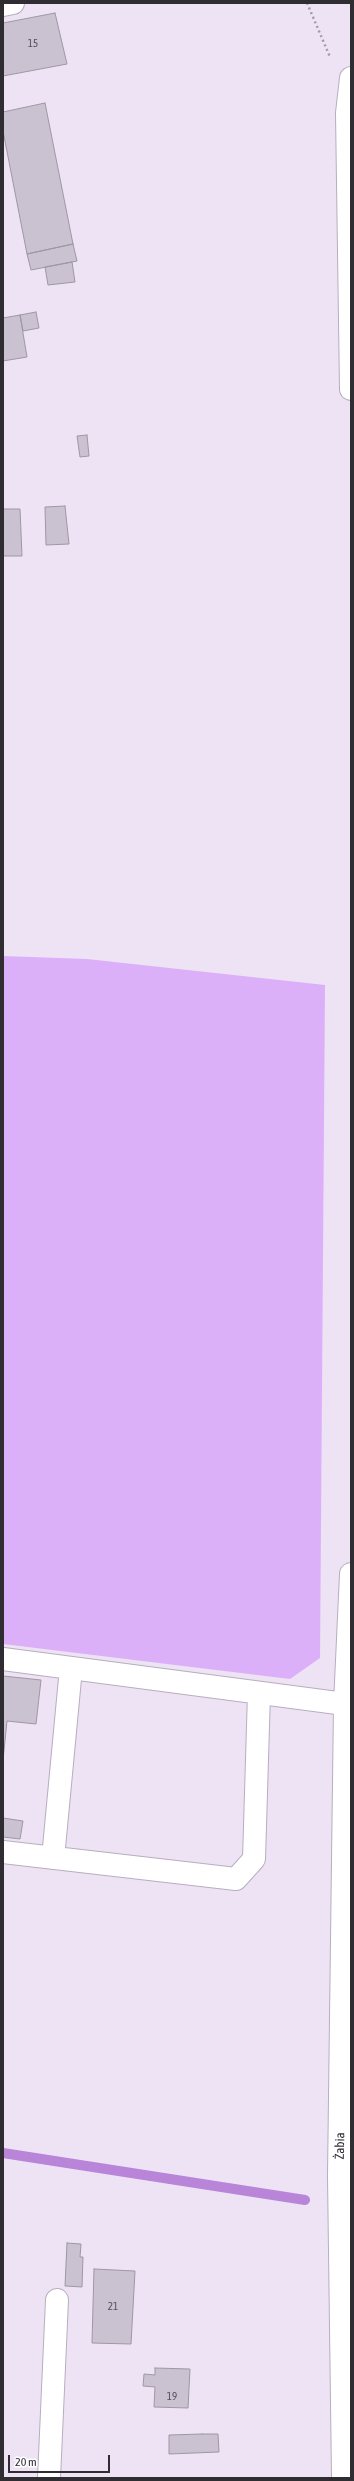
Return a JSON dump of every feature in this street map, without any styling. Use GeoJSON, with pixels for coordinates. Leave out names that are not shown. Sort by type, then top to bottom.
{"type":"FeatureCollection","features":[{"type":"Feature","properties":{"kind":"street"},"geometry":{"type":"LineString","coordinates":[[3,5],[12,3]]}},
{"type":"Feature","properties":{"kind":"street"},"geometry":{"type":"LineString","coordinates":[[351,78],[347,113],[351,389]]}},
{"type":"Feature","properties":{"kind":"street","name":"Żabia"},"geometry":{"type":"LineString","coordinates":[[342,2478],[339,2176],[345,1704],[351,1574]]}},
{"type":"Feature","properties":{"kind":"street"},"geometry":{"type":"LineString","coordinates":[[3,1658],[345,1704]]}},
{"type":"Feature","properties":{"kind":"street"},"geometry":{"type":"LineString","coordinates":[[53,1858],[71,1668]]}},
{"type":"Feature","properties":{"kind":"street"},"geometry":{"type":"LineString","coordinates":[[3,1852],[236,1879],[254,1859],[259,1693]]}},
{"type":"Feature","properties":{"kind":"street"},"geometry":{"type":"LineString","coordinates":[[49,2478],[57,2300]]}},
{"type":"Feature","properties":{"kind":"shaded area"},"geometry":{"type":"Polygon","coordinates":[[[3,956],[87,959],[325,985],[320,1658],[290,1679],[3,1644],[3,956]]]}},
{"type":"Feature","properties":{"kind":"building"},"geometry":{"type":"Polygon","coordinates":[[[55,13],[67,64],[3,76],[3,23],[55,13]]]}},
{"type":"Feature","properties":{"kind":"building"},"geometry":{"type":"Polygon","coordinates":[[[45,103],[73,244],[27,254],[3,131],[3,112],[45,103]]]}},
{"type":"Feature","properties":{"kind":"building"},"geometry":{"type":"Polygon","coordinates":[[[73,244],[77,261],[31,270],[27,254],[73,244]]]}},
{"type":"Feature","properties":{"kind":"building"},"geometry":{"type":"Polygon","coordinates":[[[72,262],[75,282],[48,285],[45,267],[72,262]]]}},
{"type":"Feature","properties":{"kind":"building"},"geometry":{"type":"Polygon","coordinates":[[[36,312],[39,328],[23,331],[20,315],[36,312]]]}},
{"type":"Feature","properties":{"kind":"building"},"geometry":{"type":"Polygon","coordinates":[[[20,315],[27,357],[3,361],[3,318],[20,315]]]}},
{"type":"Feature","properties":{"kind":"building"},"geometry":{"type":"Polygon","coordinates":[[[87,435],[89,456],[80,457],[77,436],[87,435]]]}},
{"type":"Feature","properties":{"kind":"building"},"geometry":{"type":"Polygon","coordinates":[[[65,506],[69,544],[46,545],[45,507],[65,506]]]}},
{"type":"Feature","properties":{"kind":"building"},"geometry":{"type":"Polygon","coordinates":[[[3,509],[20,509],[22,556],[3,556],[3,509]]]}},
{"type":"Feature","properties":{"kind":"building"},"geometry":{"type":"Polygon","coordinates":[[[3,1676],[41,1680],[36,1724],[7,1721],[3,1760],[3,1676]]]}},
{"type":"Feature","properties":{"kind":"building"},"geometry":{"type":"Polygon","coordinates":[[[3,1818],[23,1821],[20,1839],[3,1837],[3,1818]]]}},
{"type":"Feature","properties":{"kind":"building"},"geometry":{"type":"Polygon","coordinates":[[[67,2243],[81,2244],[80,2257],[83,2257],[82,2287],[65,2286],[67,2243]]]}},
{"type":"Feature","properties":{"kind":"building"},"geometry":{"type":"Polygon","coordinates":[[[94,2269],[135,2271],[131,2344],[92,2343],[94,2269]]]}},
{"type":"Feature","properties":{"kind":"building"},"geometry":{"type":"Polygon","coordinates":[[[155,2368],[190,2369],[188,2408],[154,2407],[155,2387],[143,2386],[144,2374],[155,2375],[155,2368]]]}},
{"type":"Feature","properties":{"kind":"building"},"geometry":{"type":"Polygon","coordinates":[[[218,2434],[219,2452],[169,2454],[169,2435],[218,2434]]]}},
{"type":"Feature","properties":{"kind":"waterway"},"geometry":{"type":"LineString","coordinates":[[3,2153],[305,2200]]}}]}
